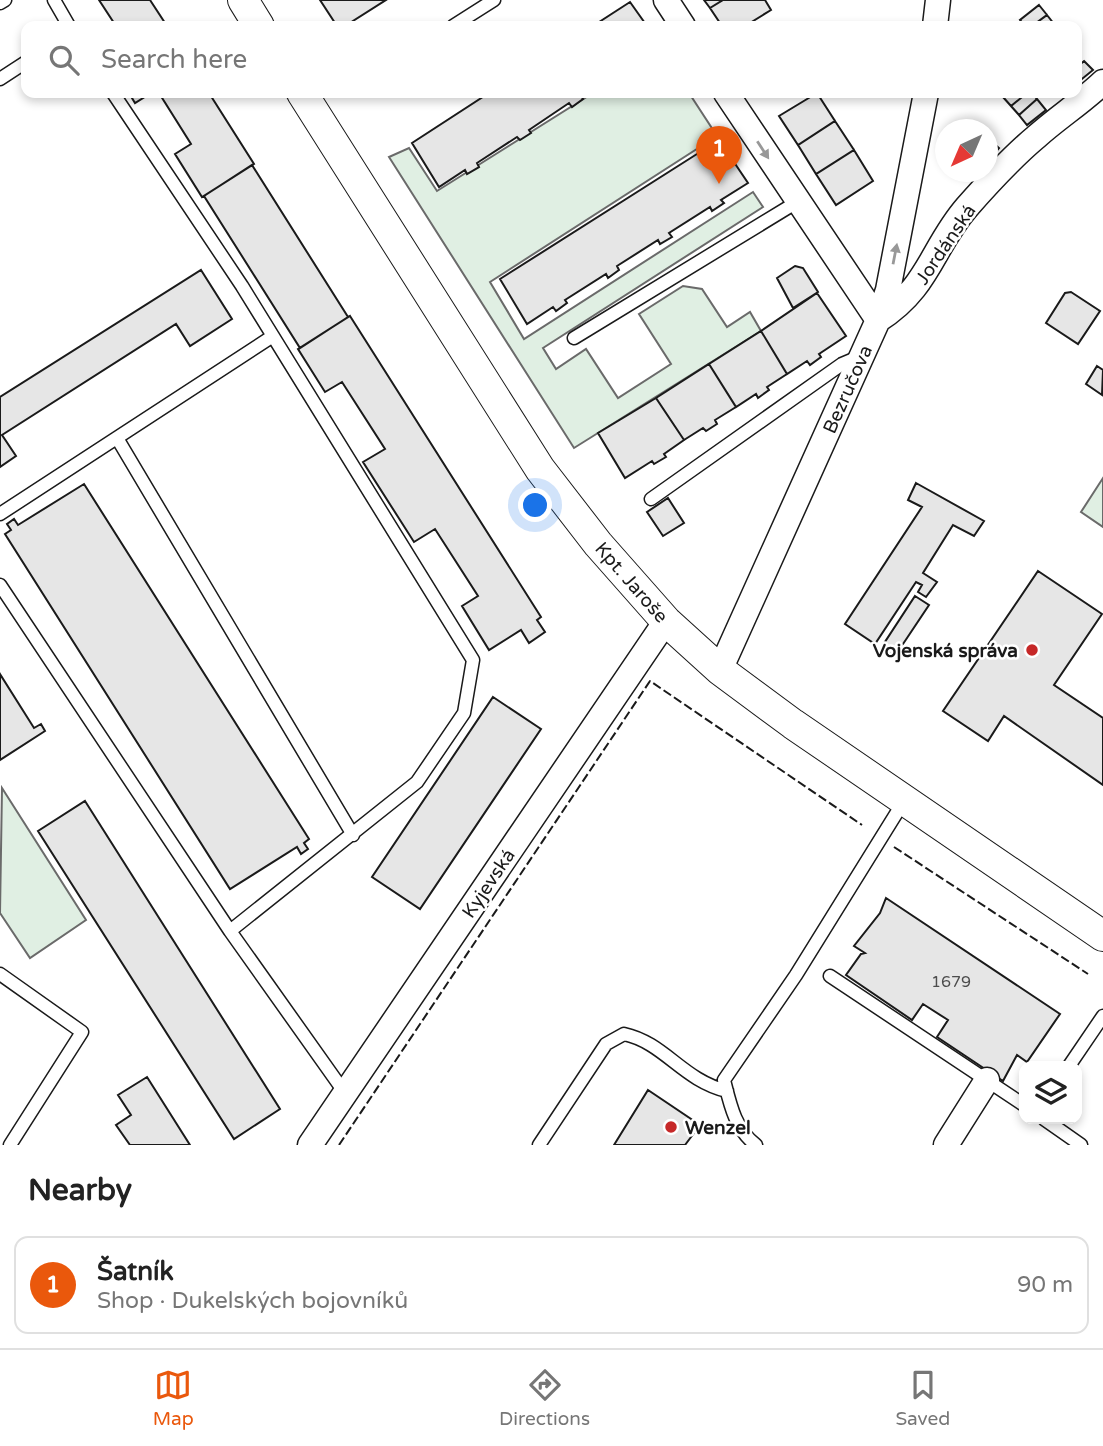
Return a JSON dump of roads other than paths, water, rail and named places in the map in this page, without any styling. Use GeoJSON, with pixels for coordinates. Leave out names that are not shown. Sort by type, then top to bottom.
{"type":"FeatureCollection","features":[{"type":"Feature","properties":{"kind":"street"},"geometry":{"type":"LineString","coordinates":[[243,0],[256,21]]}},
{"type":"Feature","properties":{"kind":"street"},"geometry":{"type":"LineString","coordinates":[[666,0],[680,21]]}},
{"type":"Feature","properties":{"kind":"street"},"geometry":{"type":"LineString","coordinates":[[936,21],[938,0]]}},
{"type":"Feature","properties":{"kind":"street","name":"Jordánská"},"geometry":{"type":"LineString","coordinates":[[878,320],[898,307],[919,284],[964,210],[996,175],[1037,136],[1103,82]]}},
{"type":"Feature","properties":{"kind":"street","name":"Kpt. Jaroše"},"geometry":{"type":"LineString","coordinates":[[305,98],[540,469],[598,544],[666,621],[720,670],[1103,936]]}},
{"type":"Feature","properties":{"kind":"street"},"geometry":{"type":"LineString","coordinates":[[729,98],[878,320]]}},
{"type":"Feature","properties":{"kind":"street","name":"Bezručova"},"geometry":{"type":"LineString","coordinates":[[720,670],[878,320],[888,290],[925,98]]}},
{"type":"Feature","properties":{"kind":"street","name":"Kyjevská"},"geometry":{"type":"LineString","coordinates":[[310,1145],[666,621]]}},
{"type":"Feature","properties":{"kind":"street"},"geometry":{"type":"LineString","coordinates":[[946,1145],[987,1080]]}},
{"type":"Feature","properties":{"kind":"lane"},"geometry":{"type":"LineString","coordinates":[[0,3],[5,0]]}},
{"type":"Feature","properties":{"kind":"lane"},"geometry":{"type":"LineString","coordinates":[[54,0],[66,21]]}},
{"type":"Feature","properties":{"kind":"lane"},"geometry":{"type":"LineString","coordinates":[[461,21],[494,0]]}},
{"type":"Feature","properties":{"kind":"lane"},"geometry":{"type":"LineString","coordinates":[[0,79],[21,65]]}},
{"type":"Feature","properties":{"kind":"lane"},"geometry":{"type":"LineString","coordinates":[[116,98],[273,336],[473,660],[464,713],[417,782],[230,931]]}},
{"type":"Feature","properties":{"kind":"lane"},"geometry":{"type":"LineString","coordinates":[[574,338],[797,202]]}},
{"type":"Feature","properties":{"kind":"lane"},"geometry":{"type":"LineString","coordinates":[[0,514],[273,336]]}},
{"type":"Feature","properties":{"kind":"lane"},"geometry":{"type":"LineString","coordinates":[[651,499],[842,364],[862,356]]}},
{"type":"Feature","properties":{"kind":"lane"},"geometry":{"type":"LineString","coordinates":[[117,438],[353,835]]}},
{"type":"Feature","properties":{"kind":"lane"},"geometry":{"type":"LineString","coordinates":[[0,585],[230,931],[345,1093]]}},
{"type":"Feature","properties":{"kind":"lane"},"geometry":{"type":"LineString","coordinates":[[747,1142],[731,1108],[724,1080],[796,975],[904,800]]}},
{"type":"Feature","properties":{"kind":"lane"},"geometry":{"type":"LineString","coordinates":[[0,974],[82,1032],[10,1145]]}},
{"type":"Feature","properties":{"kind":"lane"},"geometry":{"type":"LineString","coordinates":[[830,976],[1019,1102]]}},
{"type":"Feature","properties":{"kind":"lane"},"geometry":{"type":"LineString","coordinates":[[1072,1061],[1103,1016]]}},
{"type":"Feature","properties":{"kind":"lane"},"geometry":{"type":"LineString","coordinates":[[538,1145],[606,1044],[624,1034],[649,1044],[694,1079],[727,1091]]}},
{"type":"Feature","properties":{"kind":"lane"},"geometry":{"type":"LineString","coordinates":[[1051,1124],[1081,1145]]}},
{"type":"Feature","properties":{"kind":"place","name":"Šatník"},"geometry":{"type":"Point","coordinates":[719,184]}},
{"type":"Feature","properties":{"kind":"place","name":"Vojenská správa"},"geometry":{"type":"Point","coordinates":[1032,650]}},
{"type":"Feature","properties":{"kind":"place","name":"Wenzel"},"geometry":{"type":"Point","coordinates":[671,1127]}}]}
